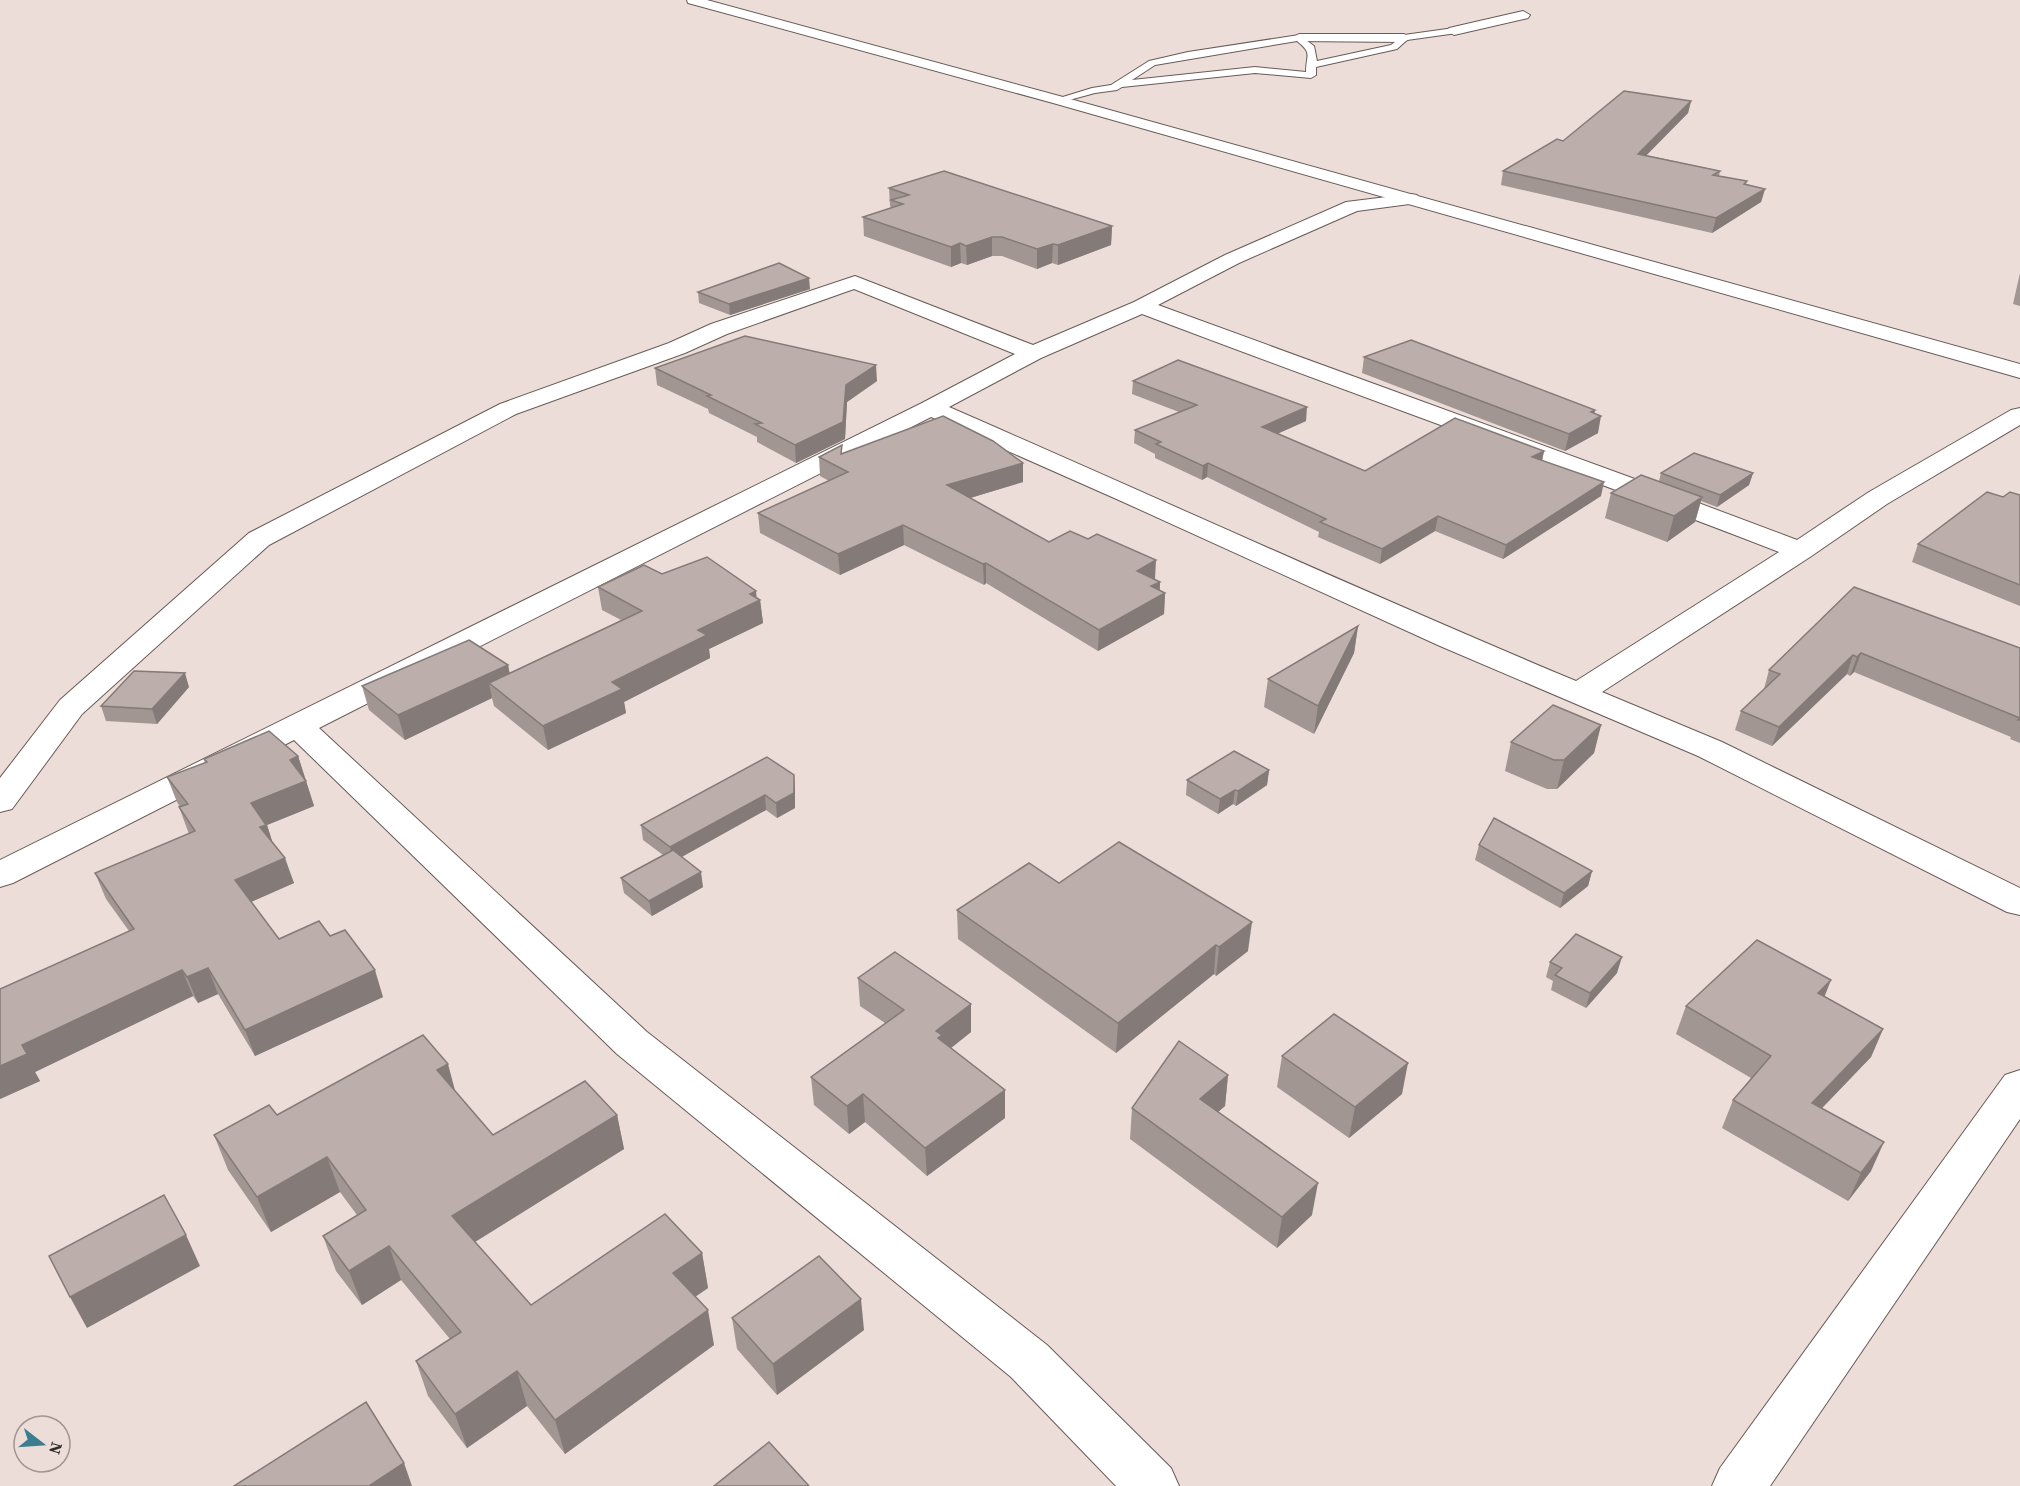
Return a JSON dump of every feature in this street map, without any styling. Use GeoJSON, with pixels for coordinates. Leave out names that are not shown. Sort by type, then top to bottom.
{"type":"FeatureCollection","features":[{"type":"Feature","properties":{"kind":"main road"},"geometry":{"type":"LineString","coordinates":[[693,0],[1058,100],[2020,372]]}},
{"type":"Feature","properties":{"kind":"main road"},"geometry":{"type":"LineString","coordinates":[[1454,31],[1523,15]]}},
{"type":"Feature","properties":{"kind":"main road"},"geometry":{"type":"LineString","coordinates":[[1299,38],[1404,38]]}},
{"type":"Feature","properties":{"kind":"main road"},"geometry":{"type":"LineString","coordinates":[[0,875],[930,408],[1033,353],[1141,306],[1232,259],[1353,206],[1411,199]]}},
{"type":"Feature","properties":{"kind":"main road"},"geometry":{"type":"LineString","coordinates":[[0,801],[71,707],[259,539],[508,409],[677,348],[719,329],[855,282],[1033,353]]}},
{"type":"Feature","properties":{"kind":"main road"},"geometry":{"type":"LineString","coordinates":[[1141,306],[1329,377],[1623,483],[1800,551]]}},
{"type":"Feature","properties":{"kind":"main road"},"geometry":{"type":"LineString","coordinates":[[930,408],[1130,495],[1450,640],[1710,749],[2020,903]]}},
{"type":"Feature","properties":{"kind":"main road"},"geometry":{"type":"LineString","coordinates":[[1577,694],[1800,551],[1878,498],[2020,415]]}},
{"type":"Feature","properties":{"kind":"main road"},"geometry":{"type":"LineString","coordinates":[[297,725],[632,1043],[1029,1360],[1152,1486]]}},
{"type":"Feature","properties":{"kind":"main road"},"geometry":{"type":"LineString","coordinates":[[1739,1486],[2020,1086]]}},
{"type":"Feature","properties":{"kind":"lane"},"geometry":{"type":"LineString","coordinates":[[1311,65],[1394,47],[1404,38],[1454,31]]}},
{"type":"Feature","properties":{"kind":"lane"},"geometry":{"type":"LineString","coordinates":[[1058,100],[1114,88],[1152,63],[1199,53],[1299,38],[1311,48],[1314,58],[1311,75],[1255,70],[1123,84]]}},
{"type":"Feature","properties":{"kind":"building"},"geometry":{"type":"Polygon","coordinates":[[[1624,91],[1691,101],[1638,154],[1720,171],[1713,175],[1747,181],[1744,184],[1765,189],[1716,218],[1503,171],[1557,139],[1563,141],[1624,91]]]}},
{"type":"Feature","properties":{"kind":"building"},"geometry":{"type":"Polygon","coordinates":[[[944,171],[1112,226],[1058,245],[1053,244],[1037,249],[1002,237],[992,237],[966,246],[960,243],[951,247],[863,217],[903,204],[891,200],[909,195],[889,188],[944,171]]]}},
{"type":"Feature","properties":{"kind":"building"},"geometry":{"type":"Polygon","coordinates":[[[779,263],[809,278],[729,304],[698,292],[779,263]]]}},
{"type":"Feature","properties":{"kind":"building"},"geometry":{"type":"Polygon","coordinates":[[[745,336],[876,365],[846,385],[843,422],[795,445],[755,424],[762,423],[655,368],[745,336]]]}},
{"type":"Feature","properties":{"kind":"building"},"geometry":{"type":"Polygon","coordinates":[[[1411,340],[1595,410],[1591,412],[1601,416],[1569,434],[1364,357],[1411,340]]]}},
{"type":"Feature","properties":{"kind":"building"},"geometry":{"type":"Polygon","coordinates":[[[1178,360],[1307,407],[1262,427],[1365,471],[1455,418],[1544,451],[1532,457],[1604,482],[1506,545],[1438,516],[1382,549],[1320,522],[1326,519],[1208,463],[1203,466],[1156,444],[1161,442],[1135,430],[1197,405],[1133,381],[1178,360]]]}},
{"type":"Feature","properties":{"kind":"building"},"geometry":{"type":"Polygon","coordinates":[[[943,416],[993,441],[1023,463],[947,485],[1049,542],[1070,531],[1088,539],[1097,534],[1156,560],[1137,571],[1160,582],[1151,586],[1165,593],[1099,630],[986,563],[983,564],[903,525],[838,554],[758,513],[848,472],[819,457],[842,445],[841,454],[943,416]]]}},
{"type":"Feature","properties":{"kind":"building"},"geometry":{"type":"Polygon","coordinates":[[[1694,453],[1753,473],[1720,495],[1661,473],[1694,453]]]}},
{"type":"Feature","properties":{"kind":"building"},"geometry":{"type":"Polygon","coordinates":[[[1641,475],[1702,497],[1674,516],[1611,493],[1641,475]]]}},
{"type":"Feature","properties":{"kind":"building"},"geometry":{"type":"Polygon","coordinates":[[[1987,492],[2003,497],[2010,492],[2020,495],[2020,585],[1918,544],[1987,492]]]}},
{"type":"Feature","properties":{"kind":"building"},"geometry":{"type":"Polygon","coordinates":[[[707,557],[756,591],[750,594],[760,600],[698,630],[707,635],[612,682],[622,689],[543,726],[489,683],[642,611],[598,587],[644,565],[662,574],[707,557]]]}},
{"type":"Feature","properties":{"kind":"building"},"geometry":{"type":"Polygon","coordinates":[[[1854,587],[2020,648],[2020,718],[1861,653],[1857,657],[1853,655],[1779,727],[1741,711],[1780,674],[1769,670],[1854,587]]]}},
{"type":"Feature","properties":{"kind":"building"},"geometry":{"type":"Polygon","coordinates":[[[1358,626],[1318,706],[1268,679],[1358,626]]]}},
{"type":"Feature","properties":{"kind":"building"},"geometry":{"type":"Polygon","coordinates":[[[469,640],[508,665],[398,715],[362,686],[469,640]]]}},
{"type":"Feature","properties":{"kind":"building"},"geometry":{"type":"Polygon","coordinates":[[[134,671],[185,673],[152,709],[101,706],[134,671]]]}},
{"type":"Feature","properties":{"kind":"building"},"geometry":{"type":"Polygon","coordinates":[[[1553,705],[1601,725],[1564,760],[1554,760],[1511,742],[1553,705]]]}},
{"type":"Feature","properties":{"kind":"building"},"geometry":{"type":"Polygon","coordinates":[[[269,731],[298,756],[290,760],[306,781],[251,803],[266,825],[260,827],[285,858],[235,880],[279,939],[319,921],[330,936],[345,930],[375,970],[245,1030],[208,968],[187,977],[182,970],[22,1045],[27,1054],[0,1066],[0,989],[134,929],[95,873],[195,831],[179,807],[188,804],[167,777],[207,762],[204,759],[269,731]]]}},
{"type":"Feature","properties":{"kind":"building"},"geometry":{"type":"Polygon","coordinates":[[[1234,751],[1269,770],[1238,791],[1235,790],[1220,799],[1187,780],[1234,751]]]}},
{"type":"Feature","properties":{"kind":"building"},"geometry":{"type":"Polygon","coordinates":[[[767,757],[794,775],[794,793],[776,803],[765,795],[670,847],[641,825],[767,757]]]}},
{"type":"Feature","properties":{"kind":"building"},"geometry":{"type":"Polygon","coordinates":[[[1494,818],[1592,871],[1564,893],[1479,845],[1494,818]]]}},
{"type":"Feature","properties":{"kind":"building"},"geometry":{"type":"Polygon","coordinates":[[[1119,842],[1252,922],[1219,947],[1216,945],[1118,1023],[957,910],[1029,863],[1059,883],[1119,842]]]}},
{"type":"Feature","properties":{"kind":"building"},"geometry":{"type":"Polygon","coordinates":[[[673,850],[701,872],[649,901],[621,878],[673,850]]]}},
{"type":"Feature","properties":{"kind":"building"},"geometry":{"type":"Polygon","coordinates":[[[1576,934],[1622,957],[1590,993],[1555,975],[1562,968],[1550,962],[1576,934]]]}},
{"type":"Feature","properties":{"kind":"building"},"geometry":{"type":"Polygon","coordinates":[[[1757,940],[1831,980],[1818,993],[1883,1029],[1812,1103],[1884,1142],[1861,1173],[1733,1100],[1771,1056],[1686,1006],[1757,940]]]}},
{"type":"Feature","properties":{"kind":"building"},"geometry":{"type":"Polygon","coordinates":[[[895,952],[971,1004],[936,1031],[942,1035],[938,1038],[1005,1090],[925,1148],[863,1094],[847,1106],[811,1077],[904,1010],[858,978],[895,952]]]}},
{"type":"Feature","properties":{"kind":"building"},"geometry":{"type":"Polygon","coordinates":[[[1334,1014],[1408,1063],[1355,1107],[1282,1056],[1334,1014]]]}},
{"type":"Feature","properties":{"kind":"building"},"geometry":{"type":"Polygon","coordinates":[[[423,1035],[448,1064],[437,1070],[493,1135],[585,1081],[617,1115],[452,1216],[531,1305],[665,1214],[702,1253],[673,1273],[708,1310],[555,1420],[517,1371],[455,1414],[416,1361],[461,1332],[389,1246],[349,1271],[323,1236],[366,1210],[327,1157],[257,1197],[214,1135],[269,1105],[277,1115],[423,1035]]]}},
{"type":"Feature","properties":{"kind":"building"},"geometry":{"type":"Polygon","coordinates":[[[1179,1041],[1228,1075],[1200,1099],[1318,1183],[1282,1217],[1132,1108],[1179,1041]]]}},
{"type":"Feature","properties":{"kind":"building"},"geometry":{"type":"Polygon","coordinates":[[[164,1195],[186,1235],[70,1297],[49,1256],[164,1195]]]}},
{"type":"Feature","properties":{"kind":"building"},"geometry":{"type":"Polygon","coordinates":[[[819,1256],[861,1299],[773,1364],[732,1318],[819,1256]]]}},
{"type":"Feature","properties":{"kind":"building"},"geometry":{"type":"Polygon","coordinates":[[[366,1402],[404,1463],[369,1486],[234,1486],[366,1402]]]}},
{"type":"Feature","properties":{"kind":"building"},"geometry":{"type":"Polygon","coordinates":[[[769,1442],[809,1486],[714,1486],[769,1442]]]}}]}
